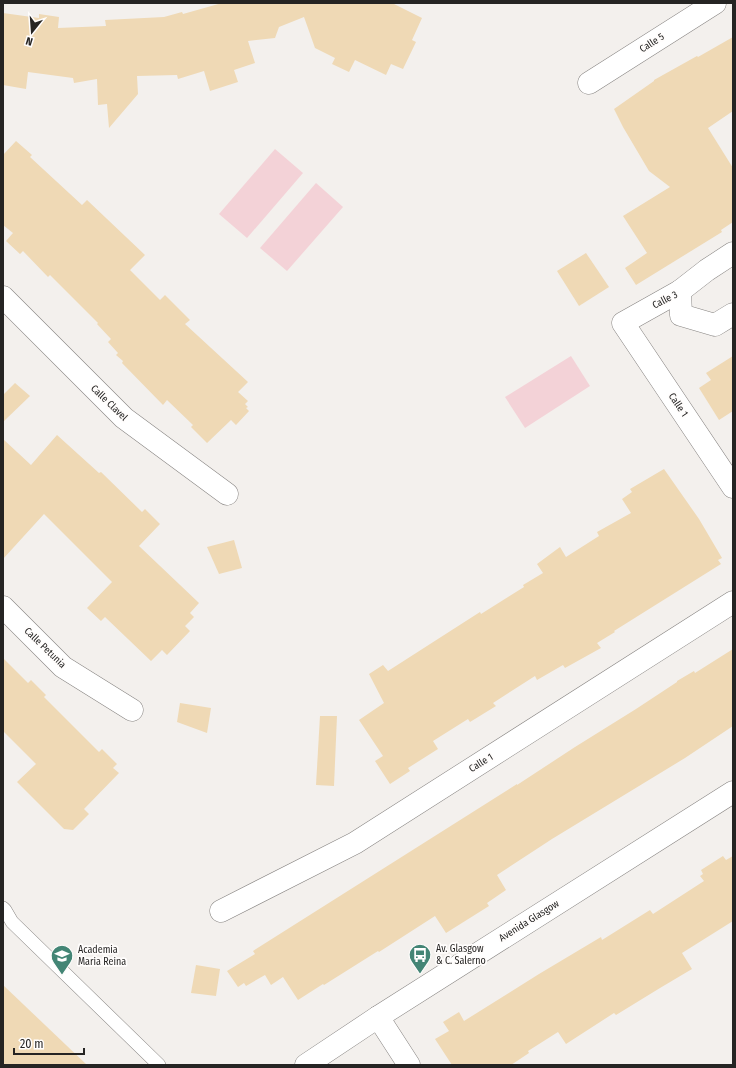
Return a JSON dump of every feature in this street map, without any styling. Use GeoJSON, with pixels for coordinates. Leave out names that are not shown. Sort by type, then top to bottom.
{"type":"FeatureCollection","features":[{"type":"Feature","properties":{"kind":"street","name":"Calle 5"},"geometry":{"type":"LineString","coordinates":[[589,84],[715,3]]}},
{"type":"Feature","properties":{"kind":"street"},"geometry":{"type":"LineString","coordinates":[[680,291],[707,270],[733,253]]}},
{"type":"Feature","properties":{"kind":"street","name":"Calle 3"},"geometry":{"type":"LineString","coordinates":[[623,323],[680,291],[681,315],[715,325],[733,314]]}},
{"type":"Feature","properties":{"kind":"street","name":"Calle Clavel"},"geometry":{"type":"LineString","coordinates":[[3,297],[124,418],[227,494]]}},
{"type":"Feature","properties":{"kind":"street","name":"Calle 1"},"geometry":{"type":"LineString","coordinates":[[623,323],[733,487]]}},
{"type":"Feature","properties":{"kind":"street","name":"Calle 1"},"geometry":{"type":"LineString","coordinates":[[221,911],[355,843],[733,602]]}},
{"type":"Feature","properties":{"kind":"street","name":"Calle Petunia"},"geometry":{"type":"LineString","coordinates":[[3,607],[63,667],[132,710]]}},
{"type":"Feature","properties":{"kind":"street","name":"Avenida Glasgow"},"geometry":{"type":"LineString","coordinates":[[306,1065],[378,1016],[733,792]]}},
{"type":"Feature","properties":{"kind":"street"},"geometry":{"type":"LineString","coordinates":[[378,1016],[409,1065]]}},
{"type":"Feature","properties":{"kind":"lane"},"geometry":{"type":"LineString","coordinates":[[3,908],[12,922],[159,1065]]}},
{"type":"Feature","properties":{"kind":"shaded area"},"geometry":{"type":"Polygon","coordinates":[[[275,149],[303,173],[247,238],[219,214],[275,149]]]}},
{"type":"Feature","properties":{"kind":"shaded area"},"geometry":{"type":"Polygon","coordinates":[[[316,183],[343,207],[287,271],[260,248],[316,183]]]}},
{"type":"Feature","properties":{"kind":"shaded area"},"geometry":{"type":"Polygon","coordinates":[[[571,356],[590,386],[525,428],[505,397],[571,356]]]}},
{"type":"Feature","properties":{"kind":"building"},"geometry":{"type":"Polygon","coordinates":[[[222,3],[392,3],[422,18],[412,40],[416,42],[403,69],[391,64],[386,75],[355,60],[349,72],[332,64],[335,58],[315,48],[304,17],[279,27],[275,38],[248,41],[255,63],[234,70],[238,82],[210,91],[204,71],[178,79],[177,75],[137,76],[138,94],[109,128],[107,104],[98,105],[97,79],[74,83],[73,78],[28,72],[26,89],[3,85],[3,13],[39,18],[39,14],[59,17],[58,28],[106,26],[105,20],[164,17],[182,12],[183,14],[222,3]]]}},
{"type":"Feature","properties":{"kind":"building"},"geometry":{"type":"Polygon","coordinates":[[[733,37],[733,111],[708,128],[733,168],[733,222],[721,230],[722,232],[636,285],[625,268],[647,253],[623,216],[670,187],[649,171],[614,109],[654,80],[733,37]]]}},
{"type":"Feature","properties":{"kind":"building"},"geometry":{"type":"Polygon","coordinates":[[[16,141],[32,155],[30,157],[82,205],[87,200],[145,255],[130,270],[160,300],[165,295],[190,320],[185,324],[248,382],[238,392],[248,401],[245,404],[249,411],[236,425],[231,420],[207,443],[191,427],[193,425],[167,400],[163,405],[122,363],[123,361],[116,355],[118,353],[108,342],[111,339],[97,324],[98,323],[50,275],[48,277],[23,251],[20,254],[6,241],[13,233],[3,225],[3,155],[16,141]]]}},
{"type":"Feature","properties":{"kind":"building"},"geometry":{"type":"Polygon","coordinates":[[[586,253],[609,287],[579,306],[557,271],[586,253]]]}},
{"type":"Feature","properties":{"kind":"building"},"geometry":{"type":"Polygon","coordinates":[[[733,356],[733,411],[719,420],[699,388],[711,380],[706,373],[733,356]]]}},
{"type":"Feature","properties":{"kind":"building"},"geometry":{"type":"Polygon","coordinates":[[[15,383],[30,396],[3,422],[3,395],[15,383]]]}},
{"type":"Feature","properties":{"kind":"building"},"geometry":{"type":"Polygon","coordinates":[[[57,435],[99,473],[101,472],[142,512],[145,509],[160,524],[139,546],[199,603],[190,613],[194,617],[185,626],[190,631],[167,655],[162,650],[151,661],[105,617],[101,621],[87,608],[112,582],[44,514],[3,559],[3,439],[31,465],[57,435]]]}},
{"type":"Feature","properties":{"kind":"building"},"geometry":{"type":"Polygon","coordinates":[[[664,469],[699,519],[722,558],[718,560],[721,564],[614,631],[615,632],[597,643],[601,648],[565,668],[563,665],[537,680],[535,676],[493,703],[496,706],[470,722],[468,719],[433,741],[438,749],[408,768],[410,771],[390,784],[375,761],[383,756],[359,720],[384,703],[369,674],[383,665],[388,671],[480,612],[481,614],[524,587],[523,585],[543,573],[537,564],[560,547],[566,557],[599,536],[597,532],[631,513],[622,499],[632,492],[630,489],[664,469]]]}},
{"type":"Feature","properties":{"kind":"building"},"geometry":{"type":"Polygon","coordinates":[[[234,540],[242,568],[219,574],[207,547],[234,540]]]}},
{"type":"Feature","properties":{"kind":"building"},"geometry":{"type":"Polygon","coordinates":[[[733,649],[733,726],[685,758],[552,839],[497,875],[506,890],[487,903],[489,906],[446,933],[435,916],[379,952],[378,951],[298,1000],[283,977],[271,985],[265,975],[246,986],[244,983],[238,987],[227,971],[255,954],[253,951],[517,785],[677,681],[694,671],[695,673],[733,649]]]}},
{"type":"Feature","properties":{"kind":"building"},"geometry":{"type":"Polygon","coordinates":[[[3,658],[28,683],[31,680],[46,695],[44,697],[99,752],[102,749],[117,764],[113,768],[119,773],[84,809],[89,814],[73,830],[64,829],[17,782],[36,764],[3,731],[3,658]]]}},
{"type":"Feature","properties":{"kind":"building"},"geometry":{"type":"Polygon","coordinates":[[[180,703],[211,708],[207,733],[177,722],[180,703]]]}},
{"type":"Feature","properties":{"kind":"building"},"geometry":{"type":"Polygon","coordinates":[[[320,716],[337,716],[334,786],[316,785],[320,716]]]}},
{"type":"Feature","properties":{"kind":"building"},"geometry":{"type":"Polygon","coordinates":[[[723,856],[726,860],[733,856],[733,921],[682,953],[692,969],[616,1015],[614,1013],[566,1044],[558,1032],[528,1051],[529,1053],[511,1065],[452,1065],[435,1039],[449,1031],[443,1022],[459,1012],[464,1021],[601,937],[602,940],[650,910],[653,914],[704,881],[700,876],[703,874],[701,870],[723,856]]]}},
{"type":"Feature","properties":{"kind":"building"},"geometry":{"type":"Polygon","coordinates":[[[196,965],[220,969],[216,996],[191,993],[196,965]]]}},
{"type":"Feature","properties":{"kind":"building"},"geometry":{"type":"Polygon","coordinates":[[[3,985],[87,1065],[3,1065],[3,985]]]}},
{"type":"Feature","properties":{"kind":"place","name":"Av. Glasgow & C. Salerno"},"geometry":{"type":"Point","coordinates":[420,974]}},
{"type":"Feature","properties":{"kind":"place","name":"Academia Maria Reina"},"geometry":{"type":"Point","coordinates":[62,976]}}]}
